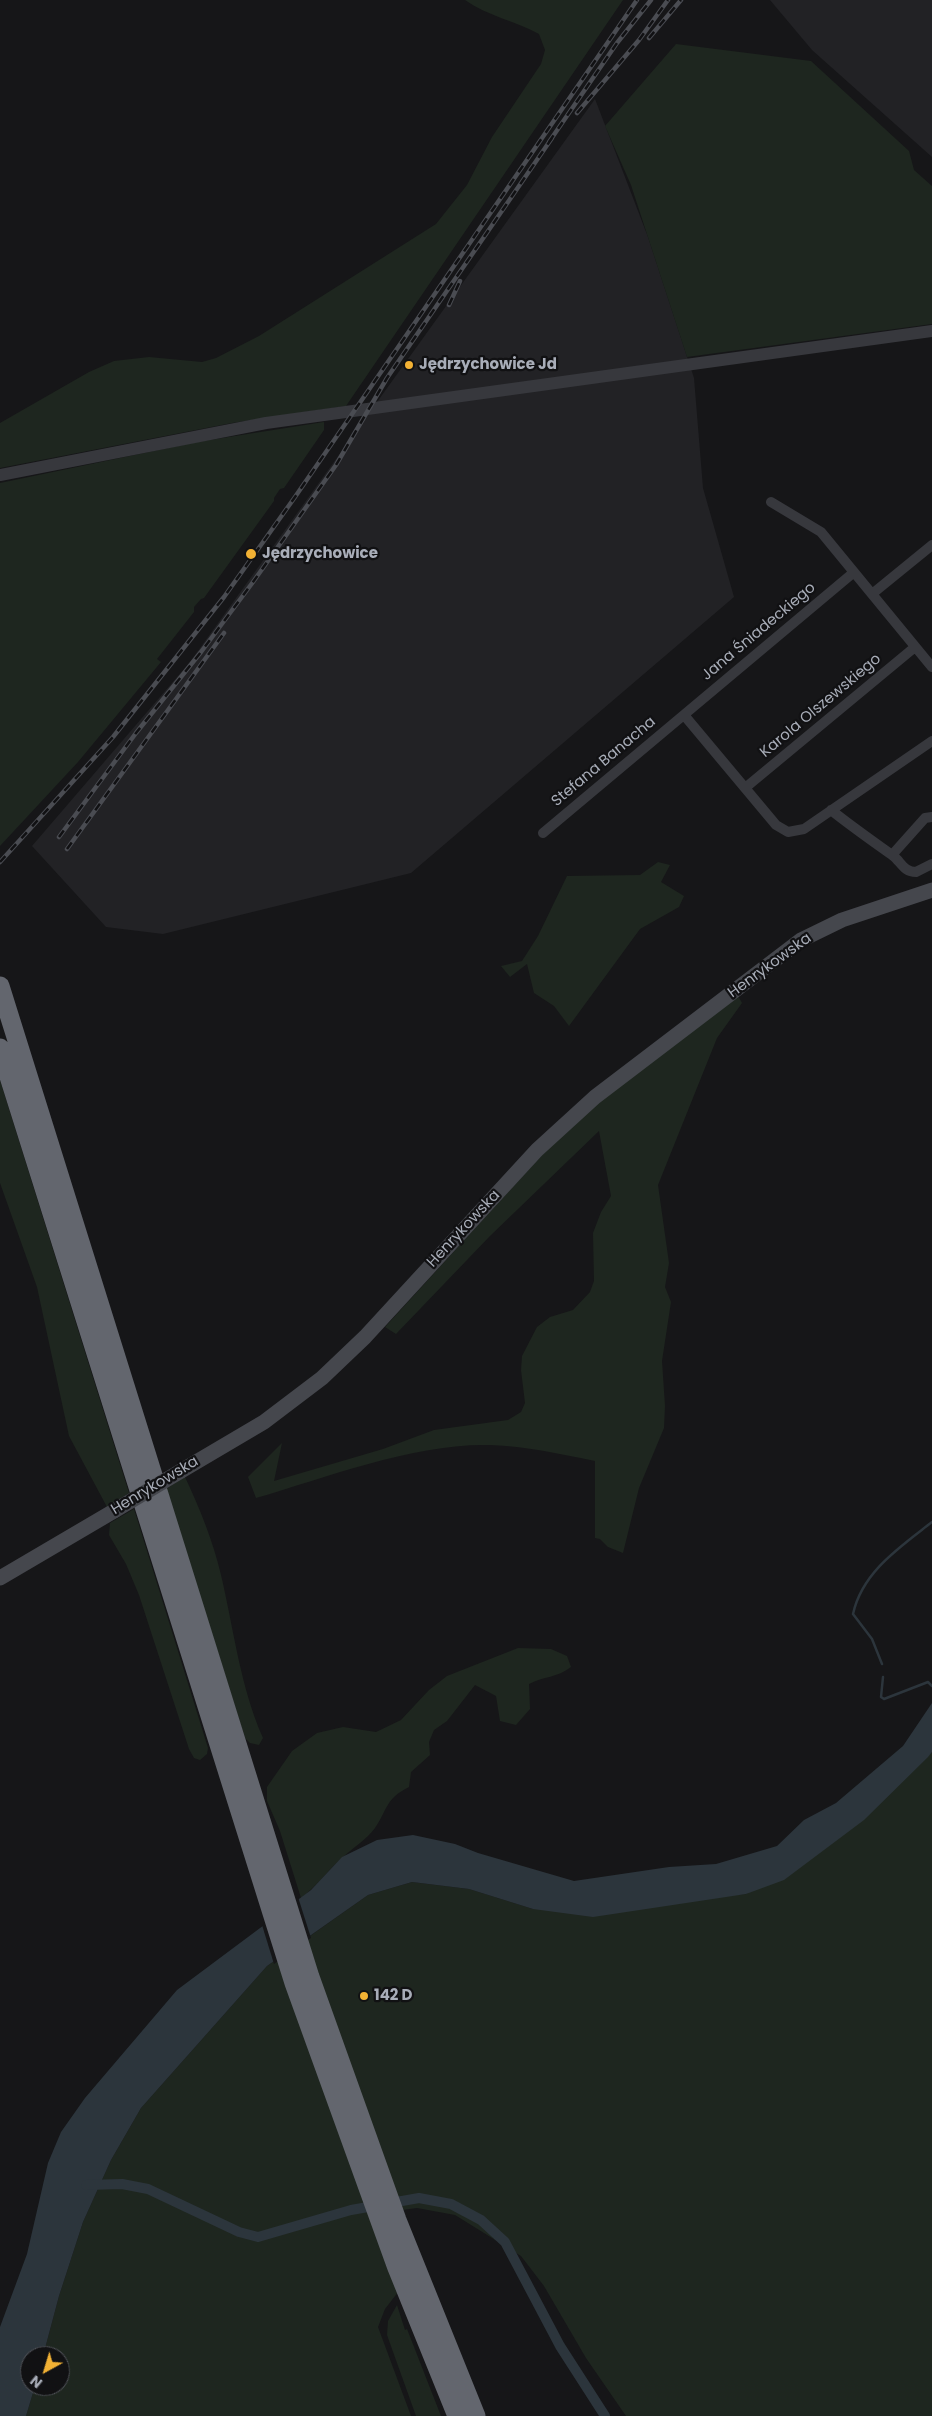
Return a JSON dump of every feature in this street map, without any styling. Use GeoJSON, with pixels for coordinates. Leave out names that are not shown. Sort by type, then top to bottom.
{"type":"FeatureCollection","features":[{"type":"Feature","properties":{"kind":"highway"},"geometry":{"type":"LineString","coordinates":[[0,986],[260,1849],[277,1933],[347,2134],[425,2317],[476,2416]]}},
{"type":"Feature","properties":{"kind":"highway"},"geometry":{"type":"LineString","coordinates":[[0,1048],[260,1849],[292,1921],[360,2119],[457,2416]]}},
{"type":"Feature","properties":{"kind":"main road","name":"Henrykowska"},"geometry":{"type":"LineString","coordinates":[[0,1578],[264,1422],[322,1378],[365,1337],[537,1150],[595,1097],[801,940],[842,920],[932,890]]}},
{"type":"Feature","properties":{"kind":"street"},"geometry":{"type":"LineString","coordinates":[[0,475],[225,430],[286,420],[932,331]]}},
{"type":"Feature","properties":{"kind":"street"},"geometry":{"type":"LineString","coordinates":[[770,502],[821,532],[932,667]]}},
{"type":"Feature","properties":{"kind":"street"},"geometry":{"type":"LineString","coordinates":[[872,594],[932,545]]}},
{"type":"Feature","properties":{"kind":"street","name":"Jana Śniadeckiego"},"geometry":{"type":"LineString","coordinates":[[684,715],[853,573]]}},
{"type":"Feature","properties":{"kind":"street","name":"Karola Olszewskiego"},"geometry":{"type":"LineString","coordinates":[[746,788],[915,647]]}},
{"type":"Feature","properties":{"kind":"street"},"geometry":{"type":"LineString","coordinates":[[684,715],[776,825],[788,832],[804,829],[932,741]]}},
{"type":"Feature","properties":{"kind":"street","name":"Stefana Banacha"},"geometry":{"type":"LineString","coordinates":[[543,833],[684,715]]}},
{"type":"Feature","properties":{"kind":"street"},"geometry":{"type":"LineString","coordinates":[[831,810],[857,832],[892,855],[910,872],[923,871],[932,864]]}},
{"type":"Feature","properties":{"kind":"street"},"geometry":{"type":"LineString","coordinates":[[892,855],[925,818],[932,817]]}},
{"type":"Feature","properties":{"kind":"shaded area"},"geometry":{"type":"Polygon","coordinates":[[[465,0],[623,0],[346,406],[232,423],[0,468],[0,423],[89,372],[114,361],[149,357],[202,362],[216,358],[259,336],[436,224],[467,185],[492,137],[541,64],[545,50],[539,34],[474,6],[465,0]]]}},
{"type":"Feature","properties":{"kind":"shaded area"},"geometry":{"type":"Polygon","coordinates":[[[770,0],[932,0],[932,157],[812,50],[770,0]]]}},
{"type":"Feature","properties":{"kind":"shaded area"},"geometry":{"type":"Polygon","coordinates":[[[676,44],[811,61],[909,151],[914,170],[932,186],[932,324],[687,357],[631,185],[605,126],[676,44]]]}},
{"type":"Feature","properties":{"kind":"shaded area"},"geometry":{"type":"Polygon","coordinates":[[[595,99],[648,237],[694,378],[703,488],[734,597],[411,873],[163,934],[106,927],[32,846],[190,662],[595,99]]]}},
{"type":"Feature","properties":{"kind":"shaded area"},"geometry":{"type":"Polygon","coordinates":[[[324,422],[324,430],[284,488],[280,489],[274,501],[204,598],[194,607],[194,612],[157,659],[161,662],[78,762],[0,846],[0,483],[197,442],[324,422]]]}},
{"type":"Feature","properties":{"kind":"shaded area"},"geometry":{"type":"Polygon","coordinates":[[[658,862],[670,865],[661,882],[684,896],[679,907],[640,929],[569,1026],[554,1006],[534,993],[527,964],[510,977],[501,966],[522,961],[538,936],[567,876],[640,875],[658,862]]]}},
{"type":"Feature","properties":{"kind":"shaded area"},"geometry":{"type":"Polygon","coordinates":[[[737,994],[742,1003],[717,1038],[658,1185],[669,1263],[665,1287],[671,1302],[662,1361],[665,1406],[664,1428],[639,1488],[623,1553],[608,1547],[600,1539],[595,1538],[595,1461],[530,1449],[490,1445],[432,1449],[342,1471],[256,1498],[248,1477],[282,1443],[274,1481],[383,1449],[434,1430],[508,1420],[521,1412],[525,1403],[521,1370],[522,1356],[537,1327],[550,1317],[573,1310],[590,1292],[594,1281],[593,1233],[601,1212],[611,1196],[599,1131],[490,1236],[396,1334],[385,1327],[564,1131],[598,1100],[737,994]]]}},
{"type":"Feature","properties":{"kind":"shaded area"},"geometry":{"type":"Polygon","coordinates":[[[0,1080],[129,1493],[107,1507],[69,1436],[37,1287],[0,1183],[0,1080]]]}},
{"type":"Feature","properties":{"kind":"shaded area"},"geometry":{"type":"Polygon","coordinates":[[[185,1477],[206,1525],[218,1562],[243,1678],[263,1738],[259,1745],[250,1743],[245,1738],[166,1489],[185,1477]]]}},
{"type":"Feature","properties":{"kind":"shaded area"},"geometry":{"type":"Polygon","coordinates":[[[134,1509],[208,1748],[207,1754],[200,1760],[194,1758],[189,1749],[139,1595],[126,1564],[109,1535],[110,1523],[134,1509]]]}},
{"type":"Feature","properties":{"kind":"shaded area"},"geometry":{"type":"Polygon","coordinates":[[[518,1648],[551,1649],[567,1656],[571,1667],[566,1671],[529,1684],[530,1709],[516,1725],[500,1721],[496,1696],[475,1685],[447,1721],[434,1730],[429,1742],[430,1755],[411,1772],[409,1787],[391,1800],[375,1828],[368,1836],[301,1898],[280,1831],[267,1801],[267,1787],[292,1751],[317,1733],[343,1727],[376,1732],[401,1720],[429,1690],[447,1676],[518,1648]]]}},
{"type":"Feature","properties":{"kind":"shaded area"},"geometry":{"type":"Polygon","coordinates":[[[932,1703],[932,1752],[928,1757],[864,1820],[784,1880],[746,1894],[593,1917],[533,1909],[469,1889],[412,1882],[368,1895],[267,1966],[141,2108],[111,2160],[83,2222],[59,2296],[46,2346],[20,2346],[20,2396],[32,2396],[26,2416],[0,2416],[0,2327],[27,2254],[48,2163],[61,2132],[85,2098],[177,1990],[311,1890],[342,1857],[377,1840],[413,1835],[455,1844],[478,1853],[574,1881],[669,1867],[716,1864],[777,1846],[804,1820],[836,1803],[903,1746],[932,1703]]]}},
{"type":"Feature","properties":{"kind":"shaded area"},"geometry":{"type":"Polygon","coordinates":[[[932,1752],[932,2416],[626,2416],[586,2358],[544,2286],[521,2256],[455,2215],[417,2208],[394,2211],[300,1943],[368,1895],[412,1882],[469,1889],[533,1909],[746,1894],[916,1767],[932,1752]]]}},
{"type":"Feature","properties":{"kind":"shaded area"},"geometry":{"type":"Polygon","coordinates":[[[284,1954],[402,2287],[385,2309],[378,2327],[411,2416],[26,2416],[32,2396],[70,2396],[70,2346],[46,2346],[59,2296],[83,2222],[111,2160],[141,2108],[267,1966],[284,1954]]]}},
{"type":"Feature","properties":{"kind":"shaded area"},"geometry":{"type":"Polygon","coordinates":[[[397,2305],[405,2330],[407,2329],[441,2416],[416,2416],[387,2335],[388,2321],[397,2305]]]}},
{"type":"Feature","properties":{"kind":"pier"},"geometry":{"type":"Polygon","coordinates":[[[298,1897],[311,1938],[274,1964],[262,1925],[298,1897]]]}},
{"type":"Feature","properties":{"kind":"waterway"},"geometry":{"type":"LineString","coordinates":[[882,1664],[872,1639],[853,1614],[858,1599],[865,1585],[884,1562],[932,1522]]}},
{"type":"Feature","properties":{"kind":"waterway"},"geometry":{"type":"LineString","coordinates":[[883,1677],[881,1697],[884,1699],[928,1682],[932,1686]]}},
{"type":"Feature","properties":{"kind":"waterway"},"geometry":{"type":"LineString","coordinates":[[86,2185],[122,2184],[148,2189],[239,2232],[258,2237],[351,2210],[419,2198],[451,2204],[481,2220],[505,2242],[560,2346],[605,2416]]}},
{"type":"Feature","properties":{"kind":"railway"},"geometry":{"type":"LineString","coordinates":[[0,862],[113,737],[224,597],[637,0]]}},
{"type":"Feature","properties":{"kind":"railway"},"geometry":{"type":"LineString","coordinates":[[549,142],[617,43],[651,0]]}},
{"type":"Feature","properties":{"kind":"railway"},"geometry":{"type":"LineString","coordinates":[[577,113],[639,40],[668,0]]}},
{"type":"Feature","properties":{"kind":"railway"},"geometry":{"type":"LineString","coordinates":[[649,38],[681,0]]}},
{"type":"Feature","properties":{"kind":"railway"},"geometry":{"type":"LineString","coordinates":[[59,837],[136,733],[201,652],[336,465],[387,378],[552,138]]}},
{"type":"Feature","properties":{"kind":"railway"},"geometry":{"type":"LineString","coordinates":[[449,305],[460,281]]}},
{"type":"Feature","properties":{"kind":"railway"},"geometry":{"type":"LineString","coordinates":[[67,849],[224,633]]}},
{"type":"Feature","properties":{"kind":"place","name":"Jędrzychowice Jd"},"geometry":{"type":"Point","coordinates":[409,365]}},
{"type":"Feature","properties":{"kind":"place","name":"Jędrzychowice"},"geometry":{"type":"Point","coordinates":[251,554]}},
{"type":"Feature","properties":{"kind":"place","name":"142 D"},"geometry":{"type":"Point","coordinates":[364,1996]}}]}
